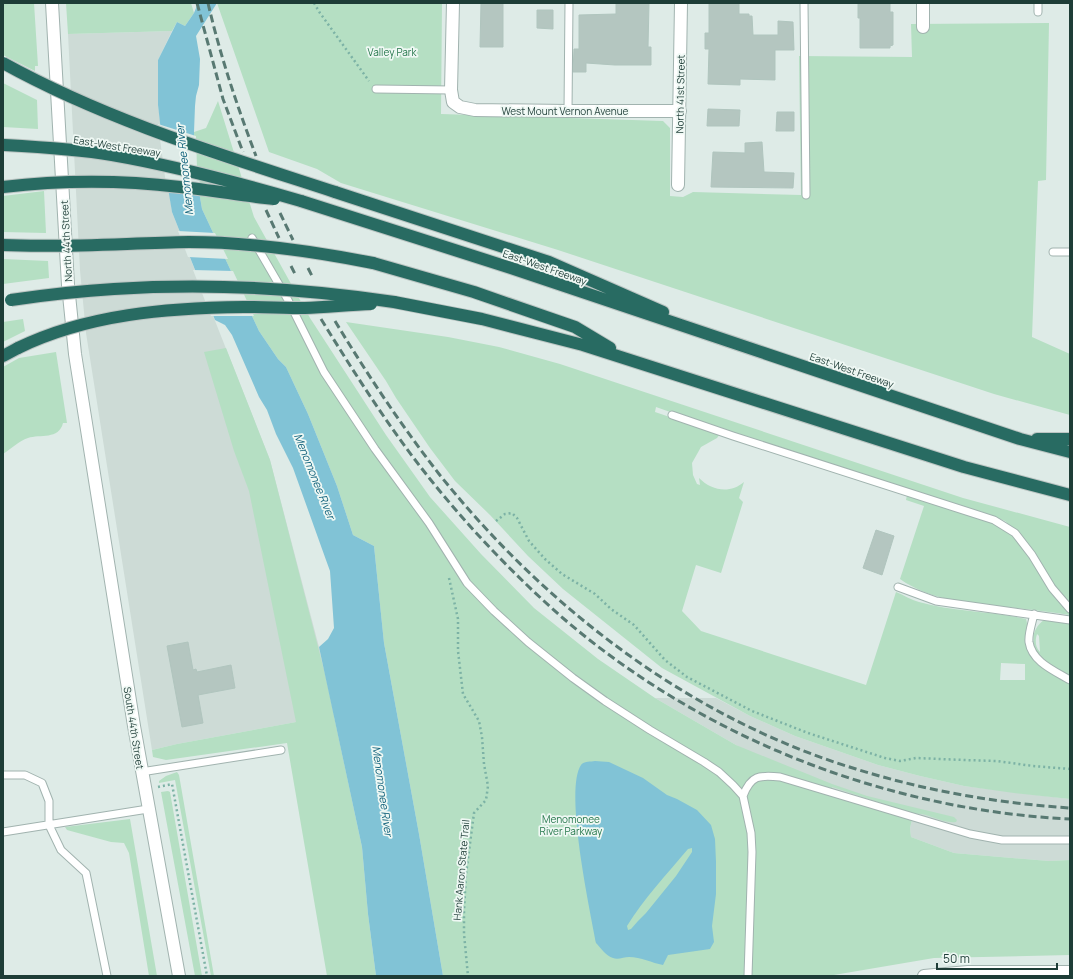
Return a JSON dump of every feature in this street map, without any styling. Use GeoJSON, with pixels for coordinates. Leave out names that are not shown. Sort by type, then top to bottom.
{"type":"FeatureCollection","features":[{"type":"Feature","properties":{"kind":"highway"},"geometry":{"type":"LineString","coordinates":[[3,63],[67,96],[122,120],[196,147],[549,262],[716,337]]}},
{"type":"Feature","properties":{"kind":"highway","name":"East-West Freeway"},"geometry":{"type":"LineString","coordinates":[[3,145],[72,150],[146,161],[220,178],[301,201],[490,261],[1020,439],[1070,452]]}},
{"type":"Feature","properties":{"kind":"highway"},"geometry":{"type":"LineString","coordinates":[[3,187],[54,182],[116,182],[179,186],[238,195],[301,201]]}},
{"type":"Feature","properties":{"kind":"highway"},"geometry":{"type":"LineString","coordinates":[[3,245],[69,246],[190,242],[297,250],[334,255],[373,263],[474,292],[575,327],[628,359]]}},
{"type":"Feature","properties":{"kind":"highway"},"geometry":{"type":"LineString","coordinates":[[7,300],[112,289],[190,286],[308,291],[394,302],[482,319],[583,345],[964,467],[1070,496]]}},
{"type":"Feature","properties":{"kind":"highway"},"geometry":{"type":"LineString","coordinates":[[3,356],[40,337],[70,327],[145,313],[209,308],[310,307],[394,302]]}},
{"type":"Feature","properties":{"kind":"highway"},"geometry":{"type":"LineString","coordinates":[[1020,439],[1070,439]]}},
{"type":"Feature","properties":{"kind":"street","name":"North 44th Street"},"geometry":{"type":"LineString","coordinates":[[52,3],[72,331],[94,478]]}},
{"type":"Feature","properties":{"kind":"street"},"geometry":{"type":"LineString","coordinates":[[452,96],[453,3]]}},
{"type":"Feature","properties":{"kind":"street","name":"North 41st Street"},"geometry":{"type":"LineString","coordinates":[[678,184],[681,3]]}},
{"type":"Feature","properties":{"kind":"street"},"geometry":{"type":"LineString","coordinates":[[923,3],[924,27]]}},
{"type":"Feature","properties":{"kind":"street","name":"West Mount Vernon Avenue"},"geometry":{"type":"LineString","coordinates":[[452,96],[460,107],[475,110],[568,112],[680,111]]}},
{"type":"Feature","properties":{"kind":"street","name":"South 44th Street"},"geometry":{"type":"LineString","coordinates":[[94,478],[141,772],[179,976]]}},
{"type":"Feature","properties":{"kind":"street"},"geometry":{"type":"LineString","coordinates":[[924,976],[968,972],[1070,972]]}},
{"type":"Feature","properties":{"kind":"lane"},"geometry":{"type":"LineString","coordinates":[[568,112],[569,3]]}},
{"type":"Feature","properties":{"kind":"lane"},"geometry":{"type":"LineString","coordinates":[[804,3],[806,195]]}},
{"type":"Feature","properties":{"kind":"lane"},"geometry":{"type":"LineString","coordinates":[[1038,3],[1038,12]]}},
{"type":"Feature","properties":{"kind":"lane"},"geometry":{"type":"LineString","coordinates":[[376,89],[452,96]]}},
{"type":"Feature","properties":{"kind":"lane"},"geometry":{"type":"LineString","coordinates":[[252,238],[288,300],[324,372],[375,449],[429,522],[467,583],[494,611],[528,642],[573,678],[605,701],[719,772],[743,796]]}},
{"type":"Feature","properties":{"kind":"lane"},"geometry":{"type":"LineString","coordinates":[[1054,252],[1070,252]]}},
{"type":"Feature","properties":{"kind":"lane"},"geometry":{"type":"LineString","coordinates":[[672,415],[994,520],[1015,533],[1032,555],[1052,588],[1070,609]]}},
{"type":"Feature","properties":{"kind":"lane"},"geometry":{"type":"LineString","coordinates":[[898,587],[936,601],[1070,620]]}},
{"type":"Feature","properties":{"kind":"lane"},"geometry":{"type":"LineString","coordinates":[[1034,614],[1029,642],[1032,652],[1042,663],[1070,680]]}},
{"type":"Feature","properties":{"kind":"lane"},"geometry":{"type":"LineString","coordinates":[[141,772],[281,750]]}},
{"type":"Feature","properties":{"kind":"lane"},"geometry":{"type":"LineString","coordinates":[[3,775],[25,775],[42,783],[49,802],[49,825],[61,850],[86,873],[107,976]]}},
{"type":"Feature","properties":{"kind":"lane"},"geometry":{"type":"LineString","coordinates":[[748,976],[752,852],[751,833],[743,796],[747,785],[759,776],[780,777],[970,834],[1002,840],[1070,840]]}},
{"type":"Feature","properties":{"kind":"lane"},"geometry":{"type":"LineString","coordinates":[[3,832],[148,810]]}},
{"type":"Feature","properties":{"kind":"path"},"geometry":{"type":"LineString","coordinates":[[314,3],[355,63],[376,89]]}},
{"type":"Feature","properties":{"kind":"path"},"geometry":{"type":"LineString","coordinates":[[496,521],[505,514],[512,513],[517,518],[529,541],[545,559],[562,574],[595,594],[611,609],[634,625],[665,660],[687,677],[752,711],[808,733],[885,758],[900,761],[916,758],[997,761],[1070,769]]}},
{"type":"Feature","properties":{"kind":"path","name":"Hank Aaron State Trail"},"geometry":{"type":"LineString","coordinates":[[447,552],[449,578],[458,620],[458,651],[463,694],[479,721],[488,786],[486,800],[474,813],[466,874],[464,934],[468,976]]}},
{"type":"Feature","properties":{"kind":"path"},"geometry":{"type":"LineString","coordinates":[[160,787],[172,784],[207,976]]}},
{"type":"Feature","properties":{"kind":"shaded area"},"geometry":{"type":"Polygon","coordinates":[[[172,31],[158,60],[158,105],[172,212],[270,460],[319,647],[334,715],[152,750],[86,333],[80,270],[68,34],[172,31]]]}},
{"type":"Feature","properties":{"kind":"shaded area"},"geometry":{"type":"Polygon","coordinates":[[[655,698],[716,698],[750,716],[795,736],[878,765],[964,786],[1070,799],[1070,860],[1049,861],[954,853],[911,837],[910,828],[912,820],[833,796],[736,745],[655,698]]]}},
{"type":"Feature","properties":{"kind":"green space"},"geometry":{"type":"Polygon","coordinates":[[[3,3],[34,3],[38,66],[35,66],[35,71],[3,55],[3,3]]]}},
{"type":"Feature","properties":{"kind":"green space"},"geometry":{"type":"Polygon","coordinates":[[[66,3],[191,3],[194,13],[185,26],[177,22],[172,31],[68,34],[66,3]]]}},
{"type":"Feature","properties":{"kind":"green space","name":"Valley Park"},"geometry":{"type":"Polygon","coordinates":[[[217,3],[442,3],[441,114],[663,121],[670,128],[670,196],[683,197],[693,192],[801,195],[799,56],[912,57],[911,24],[1049,23],[1046,180],[1038,181],[1032,337],[1070,354],[1070,415],[994,394],[558,250],[341,183],[317,169],[269,152],[217,3]]]}},
{"type":"Feature","properties":{"kind":"green space"},"geometry":{"type":"Polygon","coordinates":[[[3,83],[37,100],[38,129],[3,127],[3,83]]]}},
{"type":"Feature","properties":{"kind":"green space","name":"Menomonee River Parkway"},"geometry":{"type":"Polygon","coordinates":[[[218,101],[254,217],[310,318],[386,435],[430,497],[481,554],[534,608],[598,659],[655,698],[736,745],[832,784],[867,796],[954,817],[957,820],[956,822],[950,822],[914,814],[832,787],[834,796],[912,820],[910,828],[911,837],[954,853],[1049,861],[1070,860],[1070,955],[934,958],[828,976],[443,976],[384,643],[374,546],[353,535],[337,486],[308,414],[286,367],[278,359],[259,331],[202,209],[195,168],[194,132],[206,128],[218,101]]]}},
{"type":"Feature","properties":{"kind":"green space"},"geometry":{"type":"Polygon","coordinates":[[[44,191],[46,233],[3,232],[3,196],[44,191]]]}},
{"type":"Feature","properties":{"kind":"green space"},"geometry":{"type":"Polygon","coordinates":[[[3,259],[48,261],[49,278],[3,284],[3,259]]]}},
{"type":"Feature","properties":{"kind":"green space"},"geometry":{"type":"Polygon","coordinates":[[[23,319],[25,331],[3,342],[3,322],[23,319]]]}},
{"type":"Feature","properties":{"kind":"green space"},"geometry":{"type":"Polygon","coordinates":[[[346,322],[448,337],[499,347],[560,364],[963,498],[1070,527],[1070,615],[951,600],[925,592],[900,579],[924,506],[906,500],[907,495],[996,524],[1008,533],[1010,526],[1005,521],[982,512],[721,430],[656,407],[655,412],[720,434],[717,438],[701,447],[692,463],[693,475],[697,484],[700,485],[699,478],[715,488],[727,489],[739,486],[744,482],[739,498],[743,502],[721,573],[696,565],[682,611],[701,631],[866,685],[896,592],[916,601],[932,605],[1026,619],[1027,625],[1025,640],[1030,655],[1041,667],[1070,684],[1070,799],[964,786],[878,765],[795,736],[750,716],[662,668],[563,589],[528,556],[490,515],[455,481],[430,448],[346,322]],[[1001,663],[1000,680],[1025,680],[1025,664],[1001,663]]]}},
{"type":"Feature","properties":{"kind":"green space"},"geometry":{"type":"Polygon","coordinates":[[[226,348],[270,460],[325,674],[362,847],[368,914],[376,976],[327,976],[287,743],[166,760],[153,757],[152,750],[296,722],[249,491],[234,451],[204,352],[226,348]]]}},
{"type":"Feature","properties":{"kind":"green space"},"geometry":{"type":"Polygon","coordinates":[[[56,352],[67,423],[63,423],[58,432],[25,439],[3,454],[3,367],[19,358],[56,352]]]}},
{"type":"Feature","properties":{"kind":"green space"},"geometry":{"type":"Polygon","coordinates":[[[1044,620],[1070,624],[1070,677],[1046,663],[1036,650],[1033,640],[1039,624],[1044,620]],[[1037,634],[1036,643],[1040,652],[1039,636],[1037,634]]]}},
{"type":"Feature","properties":{"kind":"green space"},"geometry":{"type":"Polygon","coordinates":[[[177,772],[179,775],[214,976],[211,976],[175,780],[159,783],[159,781],[166,776],[177,772]]]}},
{"type":"Feature","properties":{"kind":"green space"},"geometry":{"type":"Polygon","coordinates":[[[161,792],[170,792],[202,976],[195,976],[161,792]]]}},
{"type":"Feature","properties":{"kind":"green space"},"geometry":{"type":"Polygon","coordinates":[[[130,819],[157,976],[149,976],[129,853],[124,843],[111,842],[67,830],[65,827],[130,819]]]}},
{"type":"Feature","properties":{"kind":"water","name":"Menomonee River"},"geometry":{"type":"Polygon","coordinates":[[[198,3],[217,3],[196,36],[200,59],[199,85],[195,106],[195,168],[202,209],[259,331],[278,359],[286,367],[308,414],[337,486],[353,535],[374,546],[384,643],[443,976],[376,976],[368,914],[362,847],[319,647],[328,639],[334,628],[330,571],[293,468],[276,434],[267,410],[259,397],[232,335],[225,325],[215,320],[172,212],[166,176],[158,105],[158,60],[177,22],[185,26],[194,13],[198,3]]]}},
{"type":"Feature","properties":{"kind":"water"},"geometry":{"type":"Polygon","coordinates":[[[585,762],[609,762],[643,778],[667,795],[697,810],[711,825],[715,839],[716,894],[712,926],[714,942],[710,949],[668,955],[663,965],[633,957],[613,958],[606,954],[596,943],[584,879],[575,799],[577,778],[581,765],[585,762]],[[692,848],[688,849],[656,886],[627,926],[628,930],[631,929],[646,913],[676,876],[692,852],[692,848]]]}},
{"type":"Feature","properties":{"kind":"pier"},"geometry":{"type":"Polygon","coordinates":[[[158,124],[196,136],[197,168],[202,196],[167,192],[158,124]]]}},
{"type":"Feature","properties":{"kind":"pier"},"geometry":{"type":"Polygon","coordinates":[[[178,231],[215,233],[228,259],[188,257],[178,231]]]}},
{"type":"Feature","properties":{"kind":"pier"},"geometry":{"type":"Polygon","coordinates":[[[193,270],[233,271],[254,316],[211,316],[193,270]]]}},
{"type":"Feature","properties":{"kind":"building"},"geometry":{"type":"Polygon","coordinates":[[[481,3],[503,3],[503,47],[480,47],[481,3]]]}},
{"type":"Feature","properties":{"kind":"building"},"geometry":{"type":"Polygon","coordinates":[[[616,3],[649,3],[648,47],[651,47],[651,65],[586,63],[586,72],[573,72],[574,49],[579,49],[579,15],[616,14],[616,3]]]}},
{"type":"Feature","properties":{"kind":"building"},"geometry":{"type":"Polygon","coordinates":[[[709,3],[739,3],[739,14],[749,14],[749,16],[752,16],[753,35],[778,35],[778,21],[793,22],[794,50],[775,50],[775,80],[740,79],[740,85],[708,84],[709,49],[705,49],[705,33],[709,33],[709,3]]]}},
{"type":"Feature","properties":{"kind":"building"},"geometry":{"type":"Polygon","coordinates":[[[858,3],[890,3],[890,12],[893,12],[893,45],[890,46],[890,48],[860,48],[860,18],[858,18],[858,3]]]}},
{"type":"Feature","properties":{"kind":"building"},"geometry":{"type":"Polygon","coordinates":[[[537,10],[553,10],[553,29],[537,28],[537,10]]]}},
{"type":"Feature","properties":{"kind":"building"},"geometry":{"type":"Polygon","coordinates":[[[708,109],[740,110],[739,126],[707,126],[708,109]]]}},
{"type":"Feature","properties":{"kind":"building"},"geometry":{"type":"Polygon","coordinates":[[[777,112],[794,112],[794,131],[776,131],[777,112]]]}},
{"type":"Feature","properties":{"kind":"building"},"geometry":{"type":"Polygon","coordinates":[[[762,142],[764,172],[794,173],[793,188],[711,187],[713,152],[745,153],[745,143],[762,142]]]}},
{"type":"Feature","properties":{"kind":"building"},"geometry":{"type":"Polygon","coordinates":[[[876,530],[894,536],[882,575],[863,568],[876,530]]]}},
{"type":"Feature","properties":{"kind":"building"},"geometry":{"type":"Polygon","coordinates":[[[188,642],[193,670],[196,669],[197,672],[231,665],[235,688],[198,695],[203,723],[182,727],[167,646],[188,642]]]}},
{"type":"Feature","properties":{"kind":"railway"},"geometry":{"type":"LineString","coordinates":[[197,3],[223,99],[243,152]]}},
{"type":"Feature","properties":{"kind":"railway"},"geometry":{"type":"LineString","coordinates":[[208,3],[229,80],[256,156]]}},
{"type":"Feature","properties":{"kind":"railway"},"geometry":{"type":"LineString","coordinates":[[266,210],[279,238]]}},
{"type":"Feature","properties":{"kind":"railway"},"geometry":{"type":"LineString","coordinates":[[280,213],[293,240]]}},
{"type":"Feature","properties":{"kind":"railway"},"geometry":{"type":"LineString","coordinates":[[291,266],[295,274]]}},
{"type":"Feature","properties":{"kind":"railway"},"geometry":{"type":"LineString","coordinates":[[308,268],[312,276]]}},
{"type":"Feature","properties":{"kind":"railway"},"geometry":{"type":"LineString","coordinates":[[321,319],[360,381],[401,441],[461,516],[494,552],[546,603],[618,662],[676,700],[737,733],[801,761],[866,783],[933,801],[1001,813],[1070,819]]}},
{"type":"Feature","properties":{"kind":"railway"},"geometry":{"type":"LineString","coordinates":[[335,321],[372,380],[411,437],[439,474],[481,523],[526,570],[574,613],[626,653],[680,689],[736,721],[795,747],[882,777],[962,795],[1016,803],[1070,808]]}}]}
